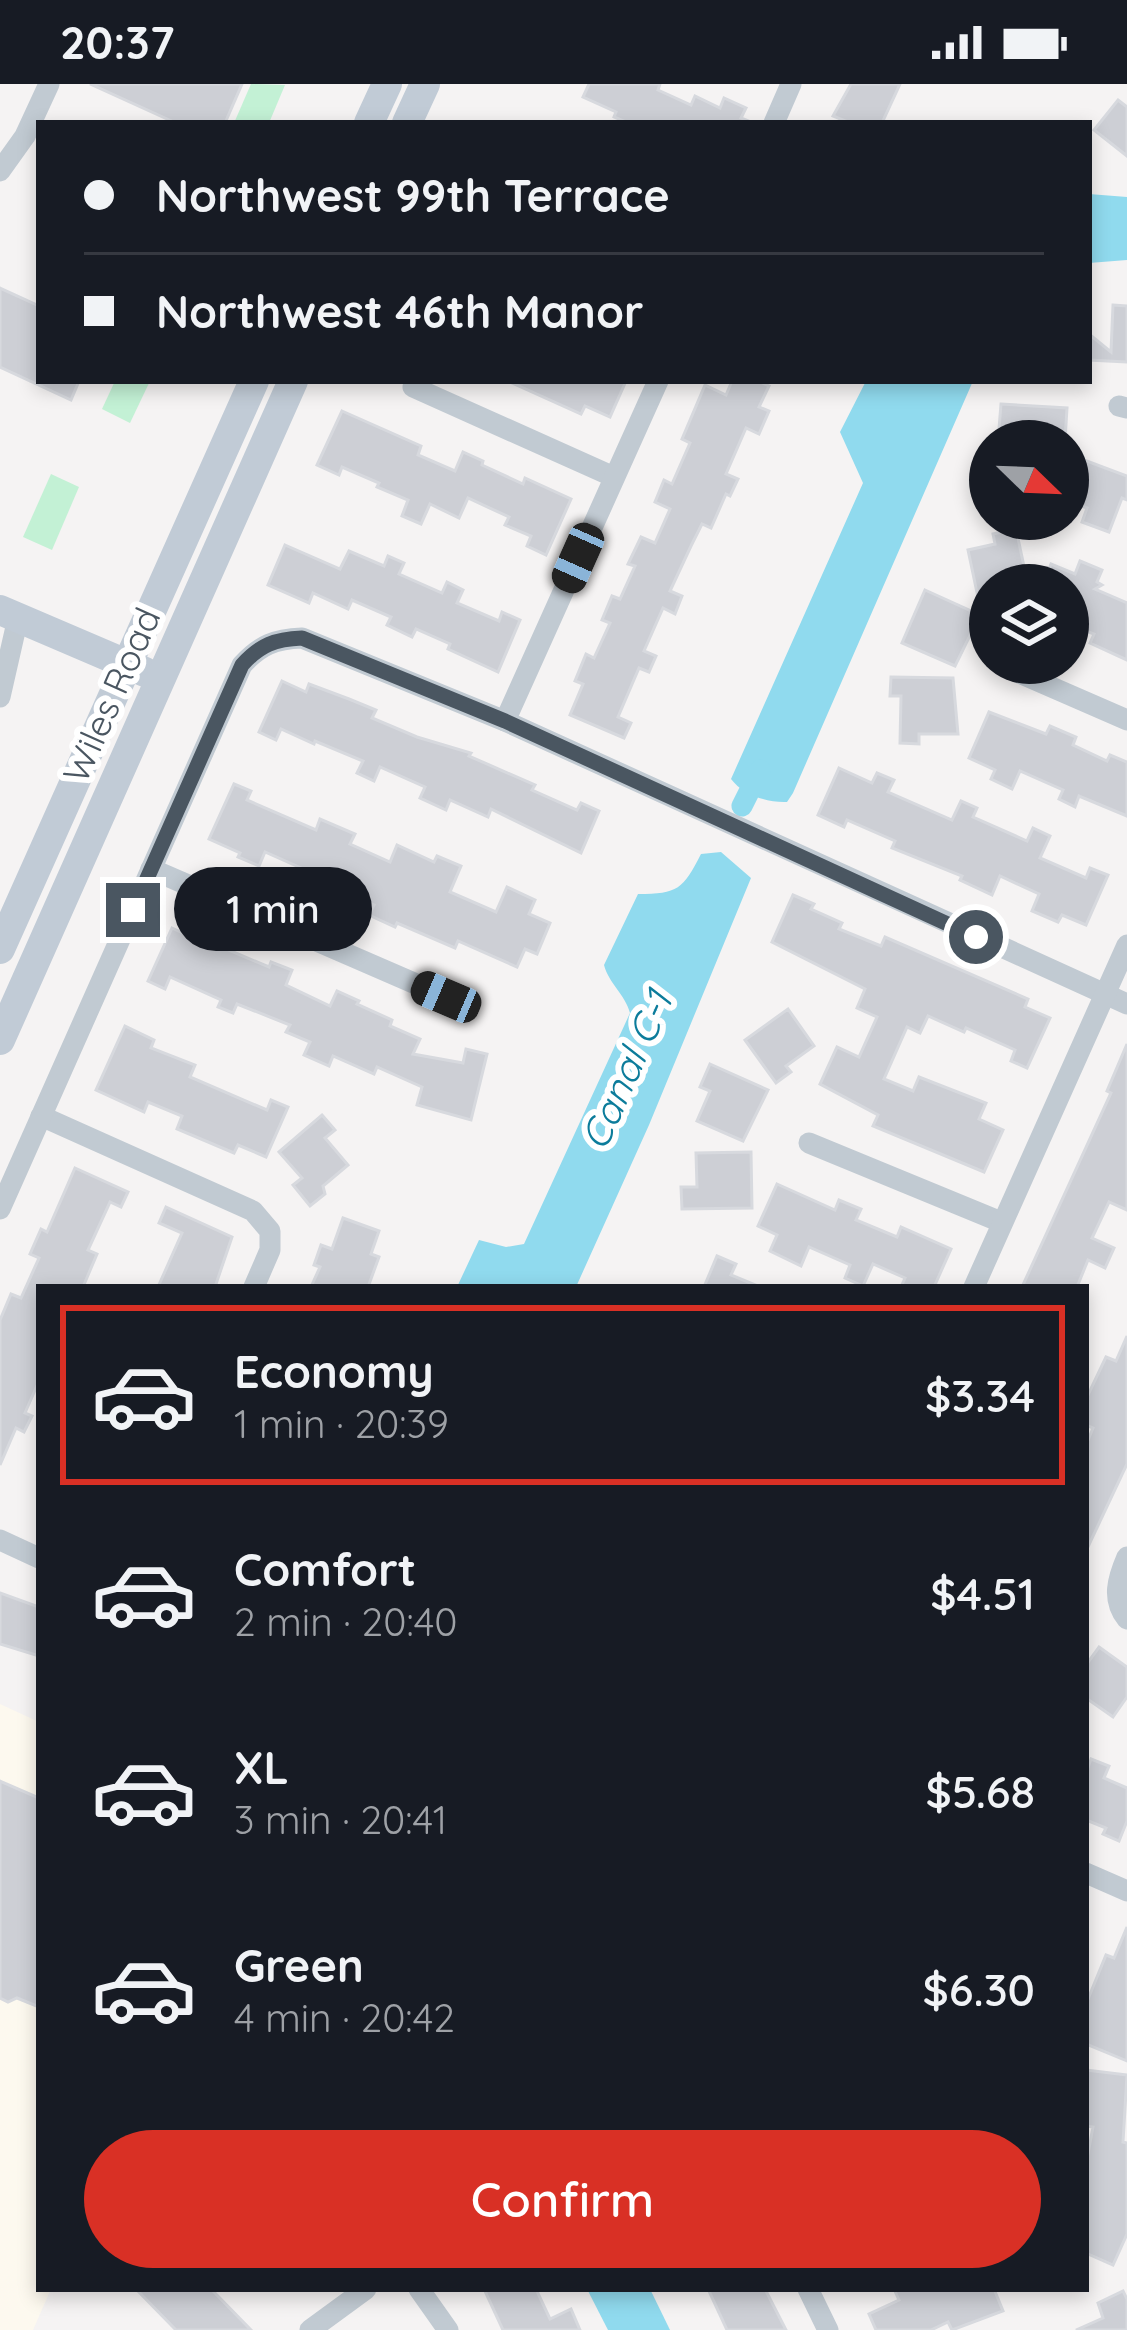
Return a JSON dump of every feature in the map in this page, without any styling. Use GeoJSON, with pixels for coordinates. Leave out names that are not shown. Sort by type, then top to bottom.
{"type":"FeatureCollection","features":[{"type":"Feature","properties":{"kind":"main road"},"geometry":{"type":"LineString","coordinates":[[370,120],[387,84]]}},
{"type":"Feature","properties":{"kind":"main road"},"geometry":{"type":"LineString","coordinates":[[408,120],[425,84]]}},
{"type":"Feature","properties":{"kind":"main road","name":"Wiles Road"},"geometry":{"type":"LineString","coordinates":[[0,949],[253,384]]}},
{"type":"Feature","properties":{"kind":"main road","name":"Wiles Road"},"geometry":{"type":"LineString","coordinates":[[0,1040],[292,384]]}},
{"type":"Feature","properties":{"kind":"main road"},"geometry":{"type":"LineString","coordinates":[[9,614],[161,679]]}},
{"type":"Feature","properties":{"kind":"street"},"geometry":{"type":"LineString","coordinates":[[0,171],[25,136],[49,84]]}},
{"type":"Feature","properties":{"kind":"street"},"geometry":{"type":"LineString","coordinates":[[775,120],[791,84]]}},
{"type":"Feature","properties":{"kind":"street"},"geometry":{"type":"LineString","coordinates":[[505,721],[657,384]]}},
{"type":"Feature","properties":{"kind":"street"},"geometry":{"type":"LineString","coordinates":[[413,387],[614,477]]}},
{"type":"Feature","properties":{"kind":"street"},"geometry":{"type":"LineString","coordinates":[[0,697],[9,614]]}},
{"type":"Feature","properties":{"kind":"street"},"geometry":{"type":"LineString","coordinates":[[0,1209],[242,665],[258,648],[280,639],[302,638],[505,721],[1116,999]]}},
{"type":"Feature","properties":{"kind":"street"},"geometry":{"type":"LineString","coordinates":[[1044,684],[1127,720]]}},
{"type":"Feature","properties":{"kind":"street"},"geometry":{"type":"LineString","coordinates":[[151,869],[446,997]]}},
{"type":"Feature","properties":{"kind":"street"},"geometry":{"type":"LineString","coordinates":[[975,1284],[1001,1222],[1116,999],[1127,945]]}},
{"type":"Feature","properties":{"kind":"street"},"geometry":{"type":"LineString","coordinates":[[41,1116],[253,1211],[270,1232],[270,1250],[255,1284]]}},
{"type":"Feature","properties":{"kind":"street"},"geometry":{"type":"LineString","coordinates":[[809,1143],[1001,1222]]}},
{"type":"Feature","properties":{"kind":"street"},"geometry":{"type":"LineString","coordinates":[[0,1540],[36,1557]]}},
{"type":"Feature","properties":{"kind":"street"},"geometry":{"type":"LineString","coordinates":[[1124,1615],[1116,1582],[1127,1557]]}},
{"type":"Feature","properties":{"kind":"street"},"geometry":{"type":"LineString","coordinates":[[1089,1880],[1127,1891]]}},
{"type":"Feature","properties":{"kind":"street"},"geometry":{"type":"LineString","coordinates":[[310,2330],[362,2292]]}},
{"type":"Feature","properties":{"kind":"street"},"geometry":{"type":"LineString","coordinates":[[421,2292],[448,2330]]}},
{"type":"Feature","properties":{"kind":"street"},"geometry":{"type":"LineString","coordinates":[[809,2292],[828,2330]]}},
{"type":"Feature","properties":{"kind":"shaded area"},"geometry":{"type":"Polygon","coordinates":[[[0,1704],[36,1721],[36,2292],[50,2292],[33,2330],[0,2330],[0,1704]]]}},
{"type":"Feature","properties":{"kind":"green space"},"geometry":{"type":"Polygon","coordinates":[[[251,84],[285,85],[270,120],[235,120],[251,84]]]}},
{"type":"Feature","properties":{"kind":"green space"},"geometry":{"type":"Polygon","coordinates":[[[114,384],[149,384],[130,423],[102,409],[114,384]]]}},
{"type":"Feature","properties":{"kind":"green space"},"geometry":{"type":"Polygon","coordinates":[[[51,474],[79,487],[52,550],[23,537],[51,474]]]}},
{"type":"Feature","properties":{"kind":"water"},"geometry":{"type":"Polygon","coordinates":[[[1092,194],[1127,197],[1127,260],[1092,263],[1092,194]]]}},
{"type":"Feature","properties":{"kind":"water"},"geometry":{"type":"Polygon","coordinates":[[[864,384],[972,384],[793,793],[787,802],[764,799],[731,779],[863,483],[840,432],[864,384]]]}},
{"type":"Feature","properties":{"kind":"water"},"geometry":{"type":"Polygon","coordinates":[[[721,852],[751,878],[577,1284],[458,1284],[479,1240],[506,1247],[524,1244],[630,1013],[604,965],[638,894],[678,887],[701,854],[721,852]]]}},
{"type":"Feature","properties":{"kind":"water"},"geometry":{"type":"Polygon","coordinates":[[[589,2292],[651,2292],[670,2330],[608,2330],[589,2292]]]}},
{"type":"Feature","properties":{"kind":"building"},"geometry":{"type":"Polygon","coordinates":[[[90,84],[242,84],[226,120],[169,120],[90,84]]]}},
{"type":"Feature","properties":{"kind":"building"},"geometry":{"type":"Polygon","coordinates":[[[589,84],[660,84],[658,90],[691,105],[695,96],[720,108],[724,98],[746,108],[741,118],[746,120],[621,120],[614,117],[616,112],[583,97],[589,84]]]}},
{"type":"Feature","properties":{"kind":"building"},"geometry":{"type":"Polygon","coordinates":[[[851,84],[900,84],[883,120],[833,116],[851,84]]]}},
{"type":"Feature","properties":{"kind":"building"},"geometry":{"type":"Polygon","coordinates":[[[1118,100],[1127,107],[1127,156],[1094,130],[1118,100]]]}},
{"type":"Feature","properties":{"kind":"building"},"geometry":{"type":"Polygon","coordinates":[[[0,288],[36,305],[36,384],[0,367],[0,288]]]}},
{"type":"Feature","properties":{"kind":"building"},"geometry":{"type":"Polygon","coordinates":[[[1113,305],[1127,306],[1127,362],[1092,360],[1092,336],[1111,352],[1113,305]]]}},
{"type":"Feature","properties":{"kind":"building"},"geometry":{"type":"Polygon","coordinates":[[[37,384],[78,384],[71,400],[37,384]]]}},
{"type":"Feature","properties":{"kind":"building"},"geometry":{"type":"Polygon","coordinates":[[[515,384],[625,384],[610,417],[585,406],[581,414],[515,384]]]}},
{"type":"Feature","properties":{"kind":"building"},"geometry":{"type":"Polygon","coordinates":[[[731,384],[765,384],[769,386],[759,407],[769,411],[759,434],[746,428],[726,474],[738,479],[711,528],[702,524],[670,591],[682,596],[675,614],[663,608],[644,651],[656,656],[649,672],[639,668],[618,717],[631,723],[624,738],[570,715],[583,684],[575,681],[586,654],[594,658],[610,623],[602,620],[612,596],[620,599],[635,566],[628,564],[641,537],[655,543],[670,509],[655,502],[664,480],[672,484],[690,443],[682,439],[705,385],[726,395],[731,384]]]}},
{"type":"Feature","properties":{"kind":"building"},"geometry":{"type":"Polygon","coordinates":[[[1001,404],[1067,408],[1066,420],[1000,420],[1001,404]]]}},
{"type":"Feature","properties":{"kind":"building"},"geometry":{"type":"Polygon","coordinates":[[[342,411],[421,446],[418,455],[455,471],[463,452],[523,484],[525,478],[571,499],[546,555],[527,546],[531,536],[505,525],[509,517],[468,498],[459,518],[430,504],[421,524],[402,516],[408,500],[377,487],[379,483],[342,467],[339,475],[317,465],[342,411]]]}},
{"type":"Feature","properties":{"kind":"building"},"geometry":{"type":"Polygon","coordinates":[[[1089,462],[1127,476],[1127,500],[1122,498],[1109,532],[1089,525],[1089,462]]]}},
{"type":"Feature","properties":{"kind":"building"},"geometry":{"type":"Polygon","coordinates":[[[994,540],[1018,540],[1024,564],[971,564],[968,550],[995,544],[994,540]]]}},
{"type":"Feature","properties":{"kind":"building"},"geometry":{"type":"Polygon","coordinates":[[[285,545],[340,569],[349,551],[384,566],[388,556],[404,563],[399,574],[442,593],[447,582],[463,590],[457,603],[499,621],[502,612],[520,620],[498,672],[416,629],[412,637],[387,625],[391,617],[352,600],[348,609],[313,593],[309,603],[268,585],[285,545]]]}},
{"type":"Feature","properties":{"kind":"building"},"geometry":{"type":"Polygon","coordinates":[[[1089,565],[1102,570],[1097,582],[1102,585],[1095,589],[1127,603],[1127,660],[1090,643],[1094,634],[1089,632],[1089,565]]]}},
{"type":"Feature","properties":{"kind":"building"},"geometry":{"type":"Polygon","coordinates":[[[925,590],[969,610],[969,637],[955,666],[902,643],[925,590]]]}},
{"type":"Feature","properties":{"kind":"building"},"geometry":{"type":"Polygon","coordinates":[[[891,677],[953,678],[958,734],[919,734],[919,744],[900,743],[901,696],[890,696],[891,677]]]}},
{"type":"Feature","properties":{"kind":"building"},"geometry":{"type":"Polygon","coordinates":[[[282,681],[306,692],[309,684],[376,710],[372,718],[471,753],[469,756],[535,785],[532,790],[577,810],[581,803],[599,811],[581,853],[491,809],[488,817],[450,800],[446,810],[420,798],[425,787],[380,767],[374,781],[357,773],[363,761],[315,741],[281,729],[276,740],[259,732],[282,681]]]}},
{"type":"Feature","properties":{"kind":"building"},"geometry":{"type":"Polygon","coordinates":[[[989,712],[1046,734],[1050,726],[1076,737],[1073,745],[1107,761],[1110,755],[1127,762],[1127,816],[1079,796],[1075,807],[1059,799],[1063,790],[1020,771],[1012,789],[991,779],[995,770],[969,758],[989,712]]]}},
{"type":"Feature","properties":{"kind":"building"},"geometry":{"type":"Polygon","coordinates":[[[839,768],[872,783],[877,773],[894,780],[888,792],[952,820],[961,801],[977,808],[973,817],[1027,841],[1033,828],[1050,836],[1040,858],[1086,878],[1090,868],[1108,875],[1086,925],[1062,915],[1058,922],[1032,911],[1039,894],[1000,876],[992,895],[960,880],[962,876],[892,848],[895,841],[847,820],[844,827],[818,815],[839,768]]]}},
{"type":"Feature","properties":{"kind":"building"},"geometry":{"type":"Polygon","coordinates":[[[234,784],[251,791],[247,800],[316,830],[320,819],[355,834],[350,844],[390,862],[397,845],[434,862],[437,856],[461,866],[450,892],[496,912],[507,887],[535,900],[529,914],[550,923],[537,954],[525,949],[517,967],[458,941],[455,948],[369,915],[374,905],[332,886],[328,896],[304,886],[310,872],[265,852],[259,866],[238,857],[240,853],[209,839],[234,784]]]}},
{"type":"Feature","properties":{"kind":"building"},"geometry":{"type":"Polygon","coordinates":[[[793,895],[842,923],[839,929],[881,946],[885,937],[1028,999],[1025,1007],[1050,1018],[1027,1068],[1011,1061],[1015,1050],[928,1016],[920,1033],[907,1027],[884,1079],[913,1091],[919,1077],[986,1103],[979,1119],[1003,1130],[984,1172],[873,1126],[878,1115],[820,1084],[837,1047],[859,1057],[877,1017],[857,1008],[865,989],[772,942],[793,895]]]}},
{"type":"Feature","properties":{"kind":"building"},"geometry":{"type":"Polygon","coordinates":[[[172,928],[200,941],[204,932],[227,942],[224,948],[269,967],[271,962],[292,970],[286,985],[330,1006],[337,991],[359,1001],[357,1004],[392,1020],[390,1026],[420,1039],[413,1054],[463,1063],[466,1049],[487,1054],[471,1120],[417,1105],[422,1087],[377,1067],[374,1074],[333,1056],[329,1066],[304,1055],[310,1042],[286,1032],[290,1025],[237,1004],[233,1013],[218,1007],[221,1000],[170,977],[165,989],[148,981],[172,928]]]}},
{"type":"Feature","properties":{"kind":"building"},"geometry":{"type":"Polygon","coordinates":[[[788,1009],[814,1046],[786,1066],[791,1072],[776,1083],[745,1040],[788,1009]]]}},
{"type":"Feature","properties":{"kind":"building"},"geometry":{"type":"Polygon","coordinates":[[[125,1026],[154,1040],[151,1048],[195,1065],[190,1077],[267,1110],[271,1100],[288,1107],[266,1157],[238,1145],[234,1153],[177,1129],[182,1116],[148,1102],[144,1112],[96,1090],[125,1026]]]}},
{"type":"Feature","properties":{"kind":"building"},"geometry":{"type":"Polygon","coordinates":[[[1127,1044],[1127,1210],[1109,1202],[1092,1238],[1114,1248],[1105,1268],[1088,1260],[1078,1284],[1023,1284],[1111,1093],[1107,1091],[1127,1044]]]}},
{"type":"Feature","properties":{"kind":"building"},"geometry":{"type":"Polygon","coordinates":[[[710,1064],[768,1090],[743,1141],[697,1121],[710,1091],[700,1087],[710,1064]]]}},
{"type":"Feature","properties":{"kind":"building"},"geometry":{"type":"Polygon","coordinates":[[[322,1115],[335,1130],[325,1138],[348,1165],[323,1186],[325,1194],[310,1206],[293,1185],[302,1178],[279,1152],[322,1115]]]}},
{"type":"Feature","properties":{"kind":"building"},"geometry":{"type":"Polygon","coordinates":[[[751,1152],[752,1208],[682,1209],[681,1187],[697,1187],[696,1153],[751,1152]]]}},
{"type":"Feature","properties":{"kind":"building"},"geometry":{"type":"Polygon","coordinates":[[[75,1168],[128,1192],[121,1207],[110,1202],[88,1250],[97,1254],[84,1284],[36,1284],[36,1388],[25,1413],[32,1416],[24,1432],[16,1428],[0,1465],[0,1320],[11,1294],[21,1298],[39,1258],[30,1254],[41,1229],[47,1232],[75,1168]]]}},
{"type":"Feature","properties":{"kind":"building"},"geometry":{"type":"Polygon","coordinates":[[[777,1184],[835,1210],[839,1200],[861,1209],[856,1220],[897,1237],[901,1227],[951,1249],[935,1284],[902,1284],[905,1278],[873,1264],[864,1284],[858,1284],[845,1278],[850,1265],[809,1247],[801,1266],[770,1251],[777,1235],[758,1226],[777,1184]]]}},
{"type":"Feature","properties":{"kind":"building"},"geometry":{"type":"Polygon","coordinates":[[[166,1207],[232,1237],[216,1284],[159,1284],[182,1233],[159,1223],[166,1207]]]}},
{"type":"Feature","properties":{"kind":"building"},"geometry":{"type":"Polygon","coordinates":[[[343,1218],[379,1231],[371,1254],[379,1257],[369,1284],[312,1284],[320,1267],[314,1265],[321,1245],[332,1249],[343,1218]]]}},
{"type":"Feature","properties":{"kind":"building"},"geometry":{"type":"Polygon","coordinates":[[[717,1256],[736,1264],[731,1275],[753,1284],[705,1284],[717,1256]]]}},
{"type":"Feature","properties":{"kind":"building"},"geometry":{"type":"Polygon","coordinates":[[[1127,1336],[1127,1464],[1089,1545],[1089,1438],[1093,1428],[1089,1426],[1089,1393],[1106,1357],[1116,1361],[1127,1336]]]}},
{"type":"Feature","properties":{"kind":"building"},"geometry":{"type":"Polygon","coordinates":[[[0,1593],[36,1606],[36,1655],[0,1644],[0,1593]]]}},
{"type":"Feature","properties":{"kind":"building"},"geometry":{"type":"Polygon","coordinates":[[[1099,1647],[1127,1667],[1127,1697],[1113,1717],[1089,1700],[1089,1661],[1099,1647]]]}},
{"type":"Feature","properties":{"kind":"building"},"geometry":{"type":"Polygon","coordinates":[[[1091,1759],[1109,1766],[1104,1778],[1127,1788],[1127,1821],[1119,1841],[1103,1834],[1106,1828],[1089,1821],[1091,1759]]]}},
{"type":"Feature","properties":{"kind":"building"},"geometry":{"type":"Polygon","coordinates":[[[0,1781],[36,1797],[36,2006],[0,1998],[0,1781]]]}},
{"type":"Feature","properties":{"kind":"building"},"geometry":{"type":"Polygon","coordinates":[[[1127,1927],[1127,2061],[1089,2045],[1089,1997],[1106,1955],[1114,1958],[1127,1927]]]}},
{"type":"Feature","properties":{"kind":"building"},"geometry":{"type":"Polygon","coordinates":[[[1089,2070],[1127,2075],[1123,2142],[1127,2143],[1127,2234],[1113,2265],[1089,2254],[1093,2127],[1089,2126],[1089,2070]]]}},
{"type":"Feature","properties":{"kind":"building"},"geometry":{"type":"Polygon","coordinates":[[[1123,2291],[1127,2330],[1076,2330],[1103,2318],[1098,2303],[1123,2291]]]}},
{"type":"Feature","properties":{"kind":"building"},"geometry":{"type":"Polygon","coordinates":[[[139,2292],[214,2292],[251,2330],[176,2330],[139,2292]]]}},
{"type":"Feature","properties":{"kind":"building"},"geometry":{"type":"Polygon","coordinates":[[[485,2292],[537,2292],[550,2319],[571,2309],[580,2330],[503,2330],[485,2292]]]}},
{"type":"Feature","properties":{"kind":"building"},"geometry":{"type":"Polygon","coordinates":[[[709,2292],[767,2292],[786,2330],[727,2330],[709,2292]]]}},
{"type":"Feature","properties":{"kind":"building"},"geometry":{"type":"Polygon","coordinates":[[[895,2292],[995,2292],[1003,2311],[952,2330],[948,2322],[931,2330],[876,2330],[869,2314],[899,2300],[895,2292]]]}},
{"type":"Feature","properties":{"kind":"waterway","name":"Canal C-1"},"geometry":{"type":"LineString","coordinates":[[742,806],[760,770]]}},
{"type":"Feature","properties":{"kind":"route"},"geometry":{"type":"LineString","coordinates":[[133,910],[242,665],[258,648],[280,639],[302,638],[505,721],[976,937]]}}]}
